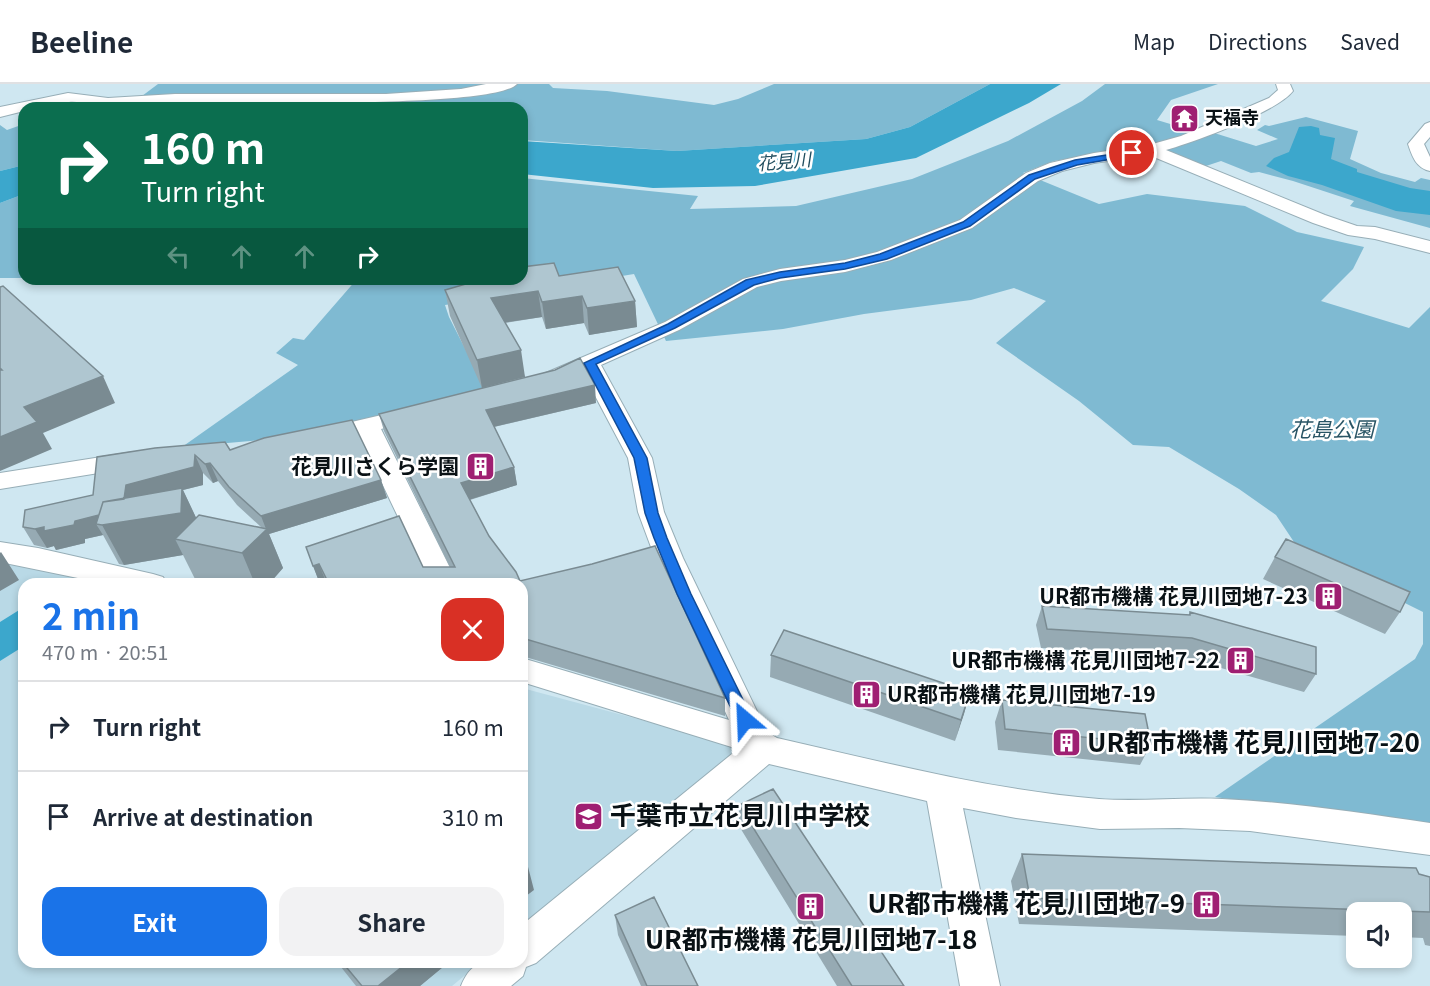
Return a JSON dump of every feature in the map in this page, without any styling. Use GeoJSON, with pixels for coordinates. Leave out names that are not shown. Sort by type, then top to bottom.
{"type":"FeatureCollection","features":[{"type":"Feature","properties":{"kind":"street"},"geometry":{"type":"LineString","coordinates":[[45,102],[68,97],[108,102],[175,98],[386,98],[461,93],[510,84]]}},
{"type":"Feature","properties":{"kind":"street"},"geometry":{"type":"LineString","coordinates":[[528,385],[549,380],[672,326],[750,283],[780,275],[845,266],[884,256],[966,224],[984,213],[1017,185],[1048,170],[1094,158],[1151,150],[1187,139],[1274,101],[1286,91],[1283,84]]}},
{"type":"Feature","properties":{"kind":"street"},"geometry":{"type":"LineString","coordinates":[[0,112],[18,108]]}},
{"type":"Feature","properties":{"kind":"street"},"geometry":{"type":"LineString","coordinates":[[1430,127],[1416,144],[1420,157],[1430,166]]}},
{"type":"Feature","properties":{"kind":"street"},"geometry":{"type":"LineString","coordinates":[[1151,150],[1319,219],[1355,231],[1375,233],[1430,248]]}},
{"type":"Feature","properties":{"kind":"street"},"geometry":{"type":"LineString","coordinates":[[590,363],[640,458],[651,513],[684,594],[762,745]]}},
{"type":"Feature","properties":{"kind":"street"},"geometry":{"type":"LineString","coordinates":[[304,439],[436,409]]}},
{"type":"Feature","properties":{"kind":"street"},"geometry":{"type":"LineString","coordinates":[[367,426],[441,578]]}},
{"type":"Feature","properties":{"kind":"street"},"geometry":{"type":"LineString","coordinates":[[0,481],[151,457]]}},
{"type":"Feature","properties":{"kind":"street"},"geometry":{"type":"LineString","coordinates":[[0,552],[39,558],[127,578]]}},
{"type":"Feature","properties":{"kind":"street"},"geometry":{"type":"LineString","coordinates":[[528,672],[762,745],[942,790],[1008,802],[1101,814],[1192,813],[1327,824],[1430,839]]}},
{"type":"Feature","properties":{"kind":"street"},"geometry":{"type":"LineString","coordinates":[[528,945],[561,915],[693,809],[758,752],[762,745]]}},
{"type":"Feature","properties":{"kind":"street"},"geometry":{"type":"LineString","coordinates":[[942,790],[980,986]]}},
{"type":"Feature","properties":{"kind":"street"},"geometry":{"type":"LineString","coordinates":[[482,986],[502,968]]}},
{"type":"Feature","properties":{"kind":"shaded area"},"geometry":{"type":"Polygon","coordinates":[[[0,555],[111,578],[18,578],[18,968],[474,968],[452,986],[0,986],[0,555]]]}},
{"type":"Feature","properties":{"kind":"shaded area","name":"千葉市立花見川中学校"},"geometry":{"type":"Polygon","coordinates":[[[528,690],[742,747],[528,921],[528,690]]]}},
{"type":"Feature","properties":{"kind":"green space"},"geometry":{"type":"Polygon","coordinates":[[[158,84],[549,84],[553,88],[607,91],[714,105],[738,99],[774,84],[990,84],[910,127],[866,139],[677,151],[528,140],[528,102],[110,102],[142,96],[158,84]]]}},
{"type":"Feature","properties":{"kind":"green space","name":"花島公園"},"geometry":{"type":"Polygon","coordinates":[[[1105,84],[1218,84],[1171,100],[1157,120],[1197,132],[1172,139],[1211,132],[1256,146],[1278,139],[1257,130],[1265,125],[1306,117],[1358,131],[1350,159],[1381,173],[1415,182],[1421,178],[1430,180],[1430,228],[1350,206],[1354,201],[1293,181],[1259,172],[1251,173],[1221,161],[1200,168],[1135,148],[1054,161],[1023,173],[1099,204],[1147,194],[1245,206],[1297,232],[1364,247],[1353,269],[1321,301],[1409,328],[1430,307],[1430,827],[1215,797],[1415,659],[1423,644],[1423,612],[1300,551],[1276,515],[1239,489],[1169,447],[1133,445],[1079,401],[996,343],[1046,301],[1014,288],[971,300],[864,314],[783,329],[666,341],[634,274],[445,305],[487,392],[283,438],[182,447],[298,365],[276,353],[293,338],[304,340],[352,285],[528,285],[528,179],[698,196],[690,209],[796,206],[912,179],[1008,141],[1082,101],[1105,84]]]}},
{"type":"Feature","properties":{"kind":"green space"},"geometry":{"type":"Polygon","coordinates":[[[0,125],[7,130],[18,126],[18,166],[0,171],[0,125]]]}},
{"type":"Feature","properties":{"kind":"green space"},"geometry":{"type":"Polygon","coordinates":[[[18,196],[18,278],[0,278],[0,203],[18,196]]]}},
{"type":"Feature","properties":{"kind":"water","name":"花見川"},"geometry":{"type":"Polygon","coordinates":[[[990,84],[1061,84],[1029,103],[916,158],[755,186],[653,188],[528,175],[528,141],[677,151],[866,139],[910,127],[990,84]]]}},
{"type":"Feature","properties":{"kind":"water"},"geometry":{"type":"Polygon","coordinates":[[[1299,127],[1319,128],[1320,135],[1335,138],[1331,159],[1357,169],[1357,172],[1410,188],[1430,191],[1430,215],[1396,211],[1322,185],[1288,176],[1266,166],[1274,158],[1289,152],[1299,127]]]}},
{"type":"Feature","properties":{"kind":"water"},"geometry":{"type":"Polygon","coordinates":[[[18,166],[18,196],[0,203],[0,171],[18,166]]]}},
{"type":"Feature","properties":{"kind":"water"},"geometry":{"type":"Polygon","coordinates":[[[18,611],[18,650],[0,661],[0,622],[18,611]]]}},
{"type":"Feature","properties":{"kind":"building"},"geometry":{"type":"Polygon","coordinates":[[[554,263],[559,276],[618,267],[635,301],[587,308],[582,296],[542,302],[538,291],[491,298],[521,350],[477,360],[445,290],[462,285],[528,285],[528,266],[554,263]]]}},
{"type":"Feature","properties":{"kind":"building"},"geometry":{"type":"Polygon","coordinates":[[[3,286],[103,376],[24,407],[37,422],[0,437],[0,370],[2,370],[0,368],[0,287],[3,286]]]}},
{"type":"Feature","properties":{"kind":"building"},"geometry":{"type":"Polygon","coordinates":[[[580,358],[595,385],[486,410],[514,467],[461,483],[489,536],[519,578],[326,578],[319,564],[313,566],[306,547],[399,516],[423,567],[455,567],[379,414],[555,370],[580,358]]]}},
{"type":"Feature","properties":{"kind":"building"},"geometry":{"type":"Polygon","coordinates":[[[352,420],[381,480],[261,516],[229,487],[210,463],[205,464],[195,455],[194,467],[126,485],[124,499],[103,502],[99,515],[75,521],[74,525],[44,531],[44,527],[35,529],[23,527],[25,510],[93,495],[97,457],[155,448],[225,442],[230,450],[264,438],[352,420]]]}},
{"type":"Feature","properties":{"kind":"building"},"geometry":{"type":"Polygon","coordinates":[[[182,488],[181,513],[96,524],[103,502],[182,488]]]}},
{"type":"Feature","properties":{"kind":"building"},"geometry":{"type":"Polygon","coordinates":[[[199,515],[267,529],[242,553],[175,539],[199,515]]]}},
{"type":"Feature","properties":{"kind":"building"},"geometry":{"type":"Polygon","coordinates":[[[1286,539],[1410,592],[1400,612],[1275,557],[1286,539]]]}},
{"type":"Feature","properties":{"kind":"building"},"geometry":{"type":"Polygon","coordinates":[[[655,546],[725,698],[528,640],[528,579],[655,546]]]}},
{"type":"Feature","properties":{"kind":"building"},"geometry":{"type":"Polygon","coordinates":[[[1042,606],[1190,615],[1190,612],[1316,647],[1316,674],[1192,638],[1047,629],[1042,606]]]}},
{"type":"Feature","properties":{"kind":"building"},"geometry":{"type":"Polygon","coordinates":[[[784,630],[970,692],[961,720],[771,655],[784,630]]]}},
{"type":"Feature","properties":{"kind":"building"},"geometry":{"type":"Polygon","coordinates":[[[1002,700],[1145,714],[1151,744],[1005,729],[1002,700]]]}},
{"type":"Feature","properties":{"kind":"building"},"geometry":{"type":"Polygon","coordinates":[[[773,789],[904,986],[852,986],[739,805],[773,789]]]}},
{"type":"Feature","properties":{"kind":"building"},"geometry":{"type":"Polygon","coordinates":[[[1022,854],[1416,868],[1419,874],[1430,877],[1430,912],[1412,911],[1412,902],[1346,902],[1346,909],[1030,898],[1022,854]]]}},
{"type":"Feature","properties":{"kind":"building"},"geometry":{"type":"Polygon","coordinates":[[[654,897],[698,986],[647,986],[615,915],[654,897]]]}},
{"type":"Feature","properties":{"kind":"building"},"geometry":{"type":"Polygon","coordinates":[[[347,968],[400,968],[378,986],[362,986],[347,968]]]}},
{"type":"Feature","properties":{"kind":"place","name":"天福寺"},"geometry":{"type":"Point","coordinates":[1184,118]}},
{"type":"Feature","properties":{"kind":"place","name":"花見川さくら学園"},"geometry":{"type":"Point","coordinates":[480,467]}},
{"type":"Feature","properties":{"kind":"place","name":"UR都市機構 花見川団地7-23"},"geometry":{"type":"Point","coordinates":[1329,597]}},
{"type":"Feature","properties":{"kind":"place","name":"UR都市機構 花見川団地7-22"},"geometry":{"type":"Point","coordinates":[1241,661]}},
{"type":"Feature","properties":{"kind":"place","name":"UR都市機構 花見川団地7-19"},"geometry":{"type":"Point","coordinates":[866,695]}},
{"type":"Feature","properties":{"kind":"place","name":"UR都市機構 花見川団地7-20"},"geometry":{"type":"Point","coordinates":[1066,743]}},
{"type":"Feature","properties":{"kind":"place","name":"千葉市立花見川中学校"},"geometry":{"type":"Point","coordinates":[589,816]}},
{"type":"Feature","properties":{"kind":"place","name":"UR都市機構 花見川団地7-9"},"geometry":{"type":"Point","coordinates":[1206,904]}},
{"type":"Feature","properties":{"kind":"place","name":"UR都市機構 花見川団地7-18"},"geometry":{"type":"Point","coordinates":[811,906]}},
{"type":"Feature","properties":{"kind":"route"},"geometry":{"type":"LineString","coordinates":[[745,720],[684,594],[660,538],[651,513],[640,458],[590,363],[672,326],[750,283],[780,275],[845,266],[884,256],[966,224],[984,213],[1017,185],[1056,167],[1094,158],[1132,153]]}}]}
